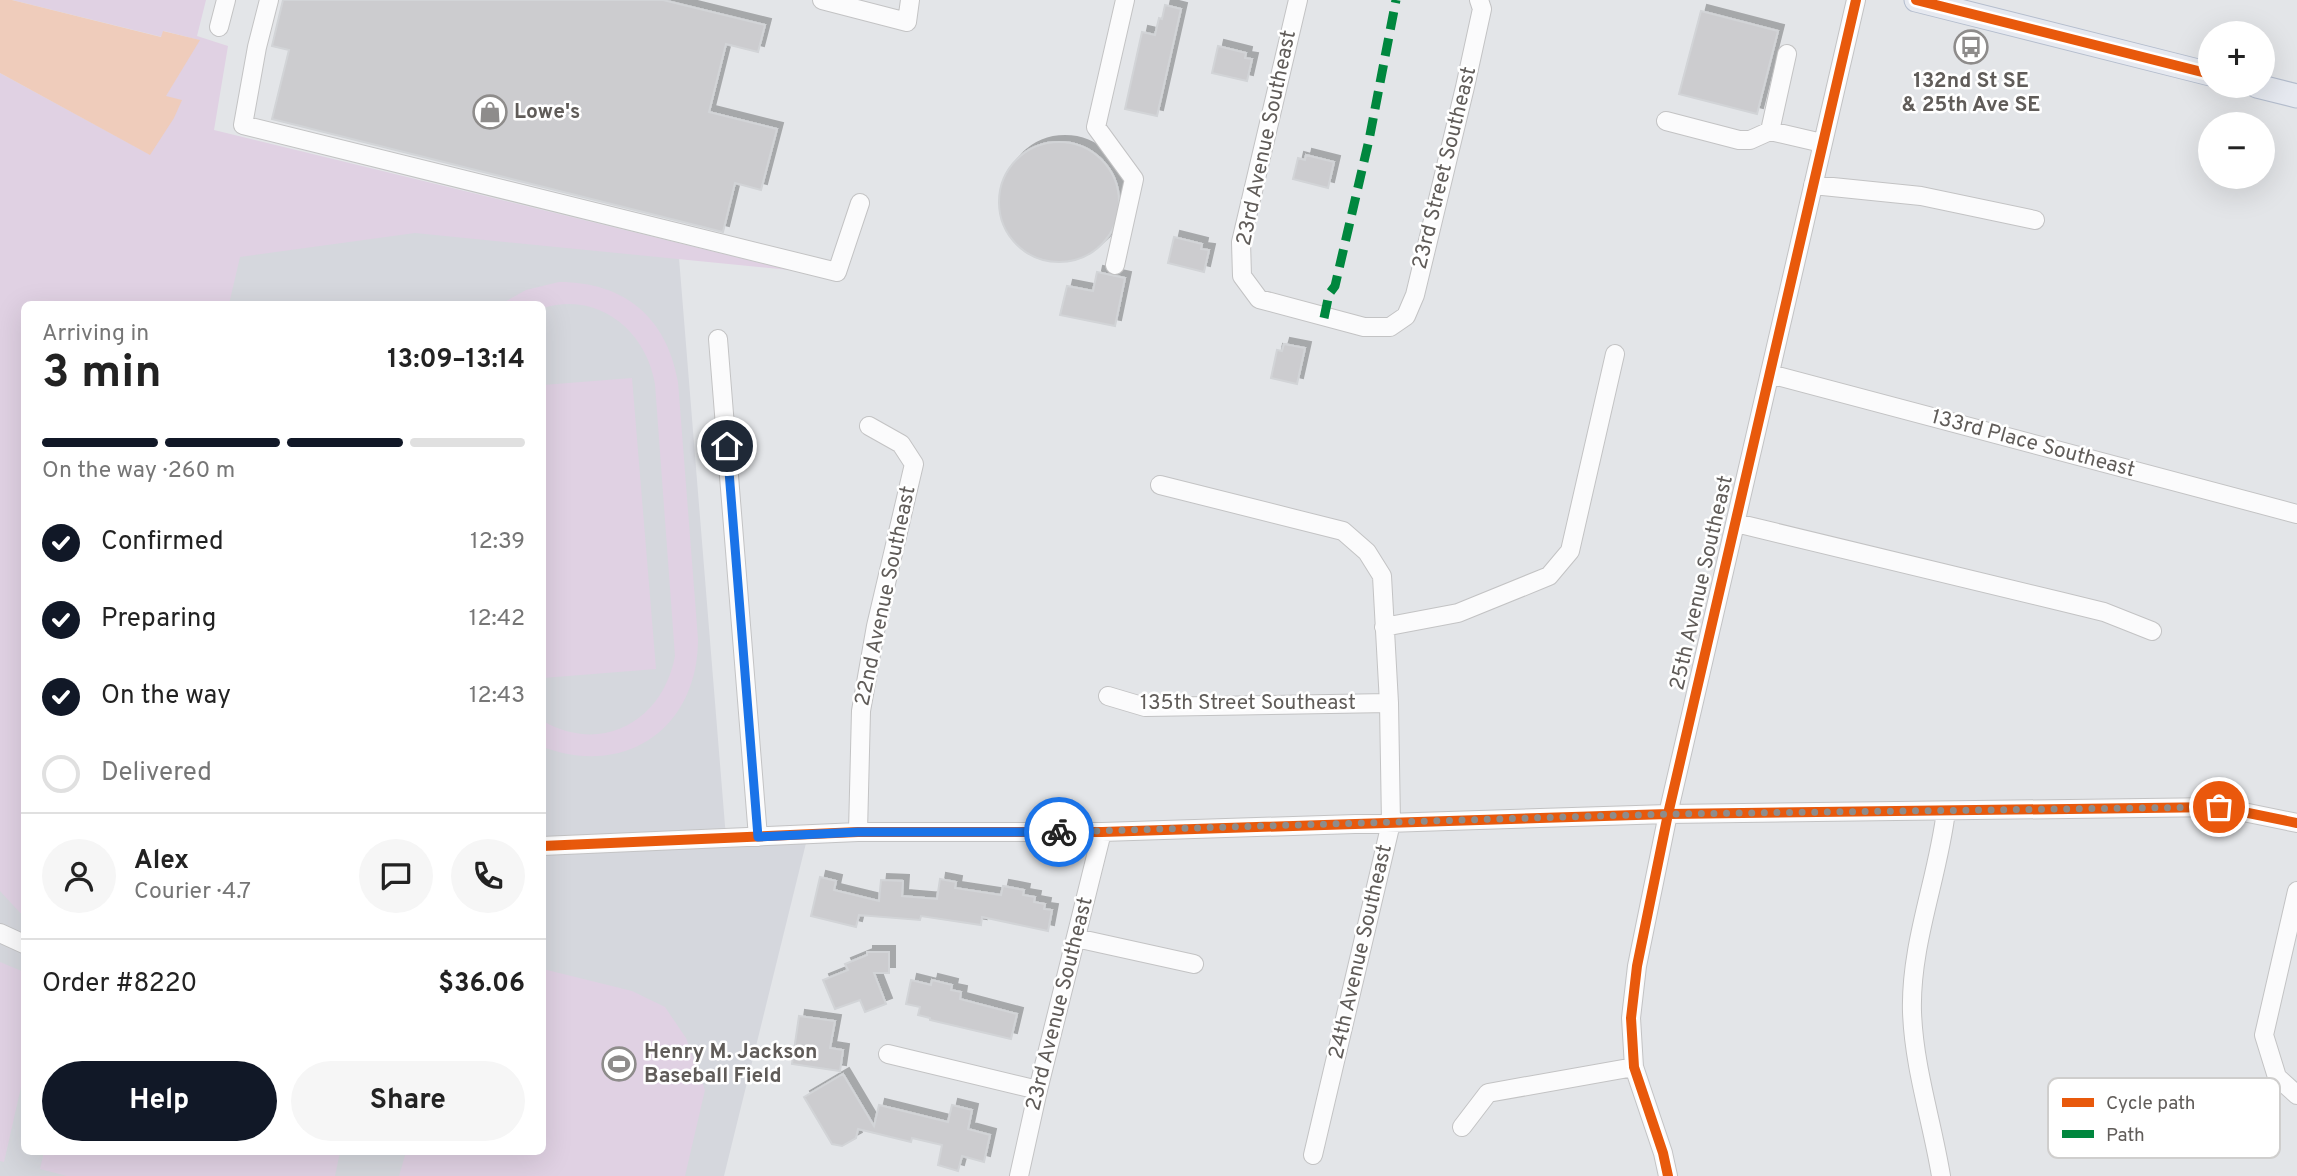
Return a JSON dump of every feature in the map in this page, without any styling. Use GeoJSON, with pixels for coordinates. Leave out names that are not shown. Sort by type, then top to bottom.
{"type":"FeatureCollection","features":[{"type":"Feature","properties":{"kind":"main road"},"geometry":{"type":"LineString","coordinates":[[1916,0],[2198,71]]}},
{"type":"Feature","properties":{"kind":"main road"},"geometry":{"type":"LineString","coordinates":[[2275,90],[2297,96]]}},
{"type":"Feature","properties":{"kind":"street"},"geometry":{"type":"LineString","coordinates":[[219,27],[226,0]]}},
{"type":"Feature","properties":{"kind":"street"},"geometry":{"type":"LineString","coordinates":[[269,0],[257,47],[243,125],[837,272],[860,203]]}},
{"type":"Feature","properties":{"kind":"street"},"geometry":{"type":"LineString","coordinates":[[822,0],[907,22],[910,0]]}},
{"type":"Feature","properties":{"kind":"street"},"geometry":{"type":"LineString","coordinates":[[1115,265],[1134,179],[1096,127],[1125,0]]}},
{"type":"Feature","properties":{"kind":"street","name":"23rd Avenue Southeast"},"geometry":{"type":"LineString","coordinates":[[1298,0],[1241,242],[1242,276],[1258,299],[1364,327],[1391,327]]}},
{"type":"Feature","properties":{"kind":"street","name":"23rd Street Southeast"},"geometry":{"type":"LineString","coordinates":[[1391,327],[1406,316],[1415,295],[1482,9],[1479,0]]}},
{"type":"Feature","properties":{"kind":"street","name":"25th Avenue Southeast"},"geometry":{"type":"LineString","coordinates":[[1668,1176],[1663,1153],[1633,1066],[1631,1018],[1637,966],[1668,814],[1856,0]]}},
{"type":"Feature","properties":{"kind":"street"},"geometry":{"type":"LineString","coordinates":[[1770,131],[1787,54]]}},
{"type":"Feature","properties":{"kind":"street"},"geometry":{"type":"LineString","coordinates":[[1666,121],[1745,141],[1770,131],[1822,143]]}},
{"type":"Feature","properties":{"kind":"street"},"geometry":{"type":"LineString","coordinates":[[1813,185],[1921,196],[2035,220]]}},
{"type":"Feature","properties":{"kind":"street"},"geometry":{"type":"LineString","coordinates":[[718,339],[758,837]]}},
{"type":"Feature","properties":{"kind":"street"},"geometry":{"type":"LineString","coordinates":[[1384,627],[1458,613],[1549,576],[1570,551],[1615,355]]}},
{"type":"Feature","properties":{"kind":"street","name":"133rd Place Southeast"},"geometry":{"type":"LineString","coordinates":[[1770,374],[2297,514]]}},
{"type":"Feature","properties":{"kind":"street","name":"22nd Avenue Southeast"},"geometry":{"type":"LineString","coordinates":[[858,832],[861,711],[876,626],[914,464],[901,444],[869,426]]}},
{"type":"Feature","properties":{"kind":"street","name":"24th Avenue Southeast"},"geometry":{"type":"LineString","coordinates":[[1160,485],[1343,531],[1367,552],[1382,576],[1389,703],[1391,823],[1313,1155]]}},
{"type":"Feature","properties":{"kind":"street"},"geometry":{"type":"LineString","coordinates":[[1736,523],[2092,610],[2132,622],[2151,631]]}},
{"type":"Feature","properties":{"kind":"street","name":"135th Street Southeast"},"geometry":{"type":"LineString","coordinates":[[1108,696],[1145,707],[1389,703]]}},
{"type":"Feature","properties":{"kind":"street"},"geometry":{"type":"LineString","coordinates":[[546,846],[858,832],[1102,832],[1668,814],[2219,807],[2297,824]]}},
{"type":"Feature","properties":{"kind":"street"},"geometry":{"type":"LineString","coordinates":[[1941,1176],[1915,1050],[1912,1010],[1918,950],[1944,832],[1946,811]]}},
{"type":"Feature","properties":{"kind":"street","name":"23rd Avenue Southeast"},"geometry":{"type":"LineString","coordinates":[[1019,1176],[1102,832]]}},
{"type":"Feature","properties":{"kind":"street"},"geometry":{"type":"LineString","coordinates":[[2278,1078],[2264,1035],[2297,891]]}},
{"type":"Feature","properties":{"kind":"street"},"geometry":{"type":"LineString","coordinates":[[0,933],[21,943]]}},
{"type":"Feature","properties":{"kind":"street"},"geometry":{"type":"LineString","coordinates":[[1076,938],[1194,964]]}},
{"type":"Feature","properties":{"kind":"street"},"geometry":{"type":"LineString","coordinates":[[888,1054],[1038,1090]]}},
{"type":"Feature","properties":{"kind":"street"},"geometry":{"type":"LineString","coordinates":[[1462,1127],[1488,1093],[1633,1066]]}},
{"type":"Feature","properties":{"kind":"street"},"geometry":{"type":"LineString","coordinates":[[2280,1080],[2297,1095]]}},
{"type":"Feature","properties":{"kind":"shaded area"},"geometry":{"type":"Polygon","coordinates":[[[0,0],[12,0],[161,37],[163,31],[200,40],[166,96],[182,100],[174,118],[150,155],[0,73],[0,0]]]}},
{"type":"Feature","properties":{"kind":"shaded area"},"geometry":{"type":"Polygon","coordinates":[[[12,0],[206,0],[197,36],[228,46],[214,130],[789,270],[415,233],[240,257],[230,301],[21,301],[21,914],[0,891],[0,73],[149,154],[181,100],[165,97],[199,40],[164,31],[162,37],[12,0]]]}},
{"type":"Feature","properties":{"kind":"shaded area"},"geometry":{"type":"Polygon","coordinates":[[[240,154],[679,258],[726,838],[808,835],[724,1176],[0,1176],[0,680],[21,685],[21,1155],[546,1155],[546,301],[207,301],[240,154]]]}},
{"type":"Feature","properties":{"kind":"shaded area"},"geometry":{"type":"Polygon","coordinates":[[[559,282],[583,284],[623,297],[653,322],[664,339],[678,382],[698,639],[695,670],[685,698],[671,720],[652,738],[629,750],[602,756],[573,755],[546,748],[546,722],[565,731],[608,733],[627,726],[644,714],[658,698],[668,679],[675,656],[655,384],[641,347],[616,319],[600,310],[582,305],[563,304],[546,307],[546,301],[506,301],[526,290],[559,282]]]}},
{"type":"Feature","properties":{"kind":"shaded area"},"geometry":{"type":"Polygon","coordinates":[[[632,378],[656,669],[546,678],[546,385],[632,378]]]}},
{"type":"Feature","properties":{"kind":"shaded area"},"geometry":{"type":"Polygon","coordinates":[[[0,962],[21,971],[21,1087],[4,1162],[0,1161],[0,962]]]}},
{"type":"Feature","properties":{"kind":"shaded area","name":"Henry M. Jackson Baseball Field"},"geometry":{"type":"Polygon","coordinates":[[[546,970],[632,991],[665,1007],[686,1038],[705,1090],[685,1176],[399,1176],[405,1155],[546,1155],[546,970]]]}},
{"type":"Feature","properties":{"kind":"shaded area"},"geometry":{"type":"Polygon","coordinates":[[[43,1155],[339,1155],[335,1176],[67,1176],[40,1169],[43,1155]]]}},
{"type":"Feature","properties":{"kind":"building","name":"Lowe's"},"geometry":{"type":"Polygon","coordinates":[[[283,0],[663,0],[765,25],[758,52],[726,44],[709,112],[777,129],[761,190],[735,183],[723,232],[272,119],[289,50],[272,46],[283,0]]]}},
{"type":"Feature","properties":{"kind":"building"},"geometry":{"type":"Polygon","coordinates":[[[1165,5],[1181,9],[1157,116],[1125,109],[1142,32],[1155,35],[1165,5]]]}},
{"type":"Feature","properties":{"kind":"building"},"geometry":{"type":"Polygon","coordinates":[[[1701,11],[1778,31],[1757,114],[1679,94],[1701,11]]]}},
{"type":"Feature","properties":{"kind":"building"},"geometry":{"type":"Polygon","coordinates":[[[1218,46],[1246,53],[1245,58],[1252,59],[1247,81],[1212,73],[1218,46]]]}},
{"type":"Feature","properties":{"kind":"building"},"geometry":{"type":"Polygon","coordinates":[[[1059,142],[1082,146],[1102,159],[1115,179],[1119,202],[1115,225],[1102,245],[1082,258],[1059,262],[1036,258],[1016,245],[1003,225],[999,202],[1003,179],[1016,159],[1036,146],[1059,142]]]}},
{"type":"Feature","properties":{"kind":"building"},"geometry":{"type":"Polygon","coordinates":[[[1306,155],[1334,162],[1328,188],[1293,179],[1298,158],[1305,160],[1306,155]]]}},
{"type":"Feature","properties":{"kind":"building"},"geometry":{"type":"Polygon","coordinates":[[[1174,237],[1202,244],[1201,249],[1209,250],[1204,272],[1168,263],[1174,237]]]}},
{"type":"Feature","properties":{"kind":"building"},"geometry":{"type":"Polygon","coordinates":[[[1097,272],[1125,278],[1115,326],[1060,315],[1067,286],[1093,291],[1097,272]]]}},
{"type":"Feature","properties":{"kind":"building"},"geometry":{"type":"Polygon","coordinates":[[[1284,344],[1305,348],[1297,384],[1271,378],[1277,350],[1282,351],[1284,344]]]}},
{"type":"Feature","properties":{"kind":"building"},"geometry":{"type":"Polygon","coordinates":[[[820,877],[836,881],[834,890],[879,901],[881,880],[903,881],[902,896],[937,899],[940,879],[956,882],[955,888],[1001,895],[1003,886],[1024,890],[1023,895],[1035,897],[1034,902],[1045,904],[1044,909],[1052,910],[1048,931],[982,917],[981,925],[921,916],[920,920],[859,915],[856,927],[811,916],[820,877]]]}},
{"type":"Feature","properties":{"kind":"building"},"geometry":{"type":"Polygon","coordinates":[[[867,952],[889,952],[889,973],[874,973],[886,1004],[865,1012],[860,1000],[835,1009],[823,980],[848,970],[845,964],[867,955],[867,952]]]}},
{"type":"Feature","properties":{"kind":"building"},"geometry":{"type":"Polygon","coordinates":[[[911,980],[931,985],[932,980],[952,985],[951,990],[961,992],[960,999],[1017,1014],[1011,1039],[918,1015],[920,1007],[906,1004],[911,980]]]}},
{"type":"Feature","properties":{"kind":"building"},"geometry":{"type":"Polygon","coordinates":[[[799,1016],[835,1021],[830,1048],[843,1050],[840,1071],[792,1064],[799,1016]]]}},
{"type":"Feature","properties":{"kind":"building"},"geometry":{"type":"Polygon","coordinates":[[[843,1074],[874,1126],[879,1105],[948,1122],[952,1105],[972,1110],[968,1129],[990,1135],[984,1162],[962,1156],[958,1171],[938,1165],[942,1145],[912,1138],[911,1142],[858,1129],[856,1138],[842,1146],[832,1144],[804,1097],[843,1074]]]}},
{"type":"Feature","properties":{"kind":"marked path"},"geometry":{"type":"LineString","coordinates":[[1324,318],[1329,294],[1335,286],[1369,140],[1396,0]]}},
{"type":"Feature","properties":{"kind":"cycle path"},"geometry":{"type":"LineString","coordinates":[[1668,1176],[1634,1067],[1631,1018],[1637,966],[1668,814],[1856,0]]}},
{"type":"Feature","properties":{"kind":"cycle path"},"geometry":{"type":"LineString","coordinates":[[1916,0],[2198,71]]}},
{"type":"Feature","properties":{"kind":"cycle path"},"geometry":{"type":"LineString","coordinates":[[546,846],[858,832],[1102,832],[1668,814],[2219,807],[2297,823]]}},
{"type":"Feature","properties":{"kind":"way so far"},"geometry":{"type":"LineString","coordinates":[[1059,832],[1668,814],[2219,807]]}},
{"type":"Feature","properties":{"kind":"place","name":"132nd St SE & 25th Ave SE"},"geometry":{"type":"Point","coordinates":[1971,47]}},
{"type":"Feature","properties":{"kind":"place","name":"Lowe's"},"geometry":{"type":"Point","coordinates":[490,112]}},
{"type":"Feature","properties":{"kind":"place","name":"Henry M. Jackson Baseball Field"},"geometry":{"type":"Point","coordinates":[619,1064]}},
{"type":"Feature","properties":{"kind":"route"},"geometry":{"type":"LineString","coordinates":[[727,446],[758,837],[858,832],[1059,832]]}}]}
